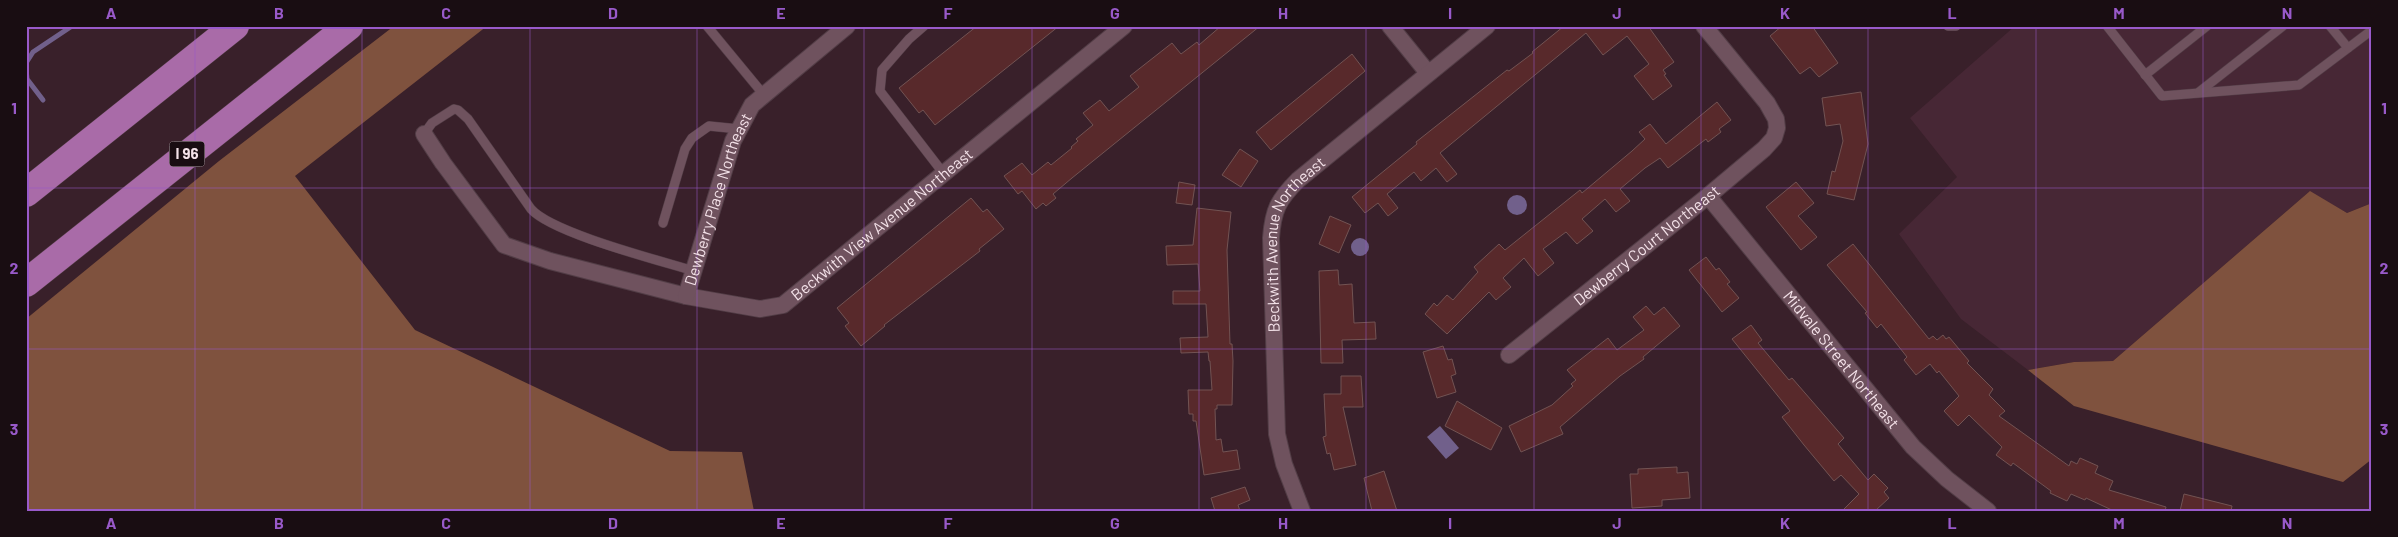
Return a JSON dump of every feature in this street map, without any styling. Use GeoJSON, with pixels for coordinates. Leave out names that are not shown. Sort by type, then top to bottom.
{"type":"FeatureCollection","features":[{"type":"Feature","properties":{"kind":"highway"},"geometry":{"type":"LineString","coordinates":[[26,193],[235,26]]}},
{"type":"Feature","properties":{"kind":"highway","name":"I 96"},"geometry":{"type":"LineString","coordinates":[[26,283],[349,26]]}},
{"type":"Feature","properties":{"kind":"street","name":"Dewberry Place Northeast"},"geometry":{"type":"LineString","coordinates":[[686,296],[734,141],[752,105],[847,26]]}},
{"type":"Feature","properties":{"kind":"street","name":"Beckwith View Avenue Northeast"},"geometry":{"type":"LineString","coordinates":[[424,134],[443,164],[504,245],[550,261],[686,296],[760,309],[783,305],[1124,26]]}},
{"type":"Feature","properties":{"kind":"street"},"geometry":{"type":"LineString","coordinates":[[1390,26],[1428,74]]}},
{"type":"Feature","properties":{"kind":"street","name":"Beckwith Avenue Northeast"},"geometry":{"type":"LineString","coordinates":[[1302,511],[1284,464],[1277,434],[1271,238],[1274,212],[1281,198],[1298,180],[1487,26]]}},
{"type":"Feature","properties":{"kind":"street","name":"Dewberry Court Northeast"},"geometry":{"type":"LineString","coordinates":[[1508,355],[1708,196],[1772,141],[1777,128],[1776,119],[1767,103],[1704,26]]}},
{"type":"Feature","properties":{"kind":"street","name":"Midvale Street Northeast"},"geometry":{"type":"LineString","coordinates":[[1708,196],[1913,447],[1946,479],[1988,511]]}},
{"type":"Feature","properties":{"kind":"lane"},"geometry":{"type":"LineString","coordinates":[[707,26],[764,95]]}},
{"type":"Feature","properties":{"kind":"lane"},"geometry":{"type":"LineString","coordinates":[[924,26],[909,39],[882,70],[880,91],[944,174]]}},
{"type":"Feature","properties":{"kind":"lane"},"geometry":{"type":"LineString","coordinates":[[1948,26],[1956,26]]}},
{"type":"Feature","properties":{"kind":"lane"},"geometry":{"type":"LineString","coordinates":[[2107,26],[2162,96],[2299,85],[2372,30]]}},
{"type":"Feature","properties":{"kind":"lane"},"geometry":{"type":"LineString","coordinates":[[2145,75],[2207,26]]}},
{"type":"Feature","properties":{"kind":"lane"},"geometry":{"type":"LineString","coordinates":[[2199,92],[2283,26]]}},
{"type":"Feature","properties":{"kind":"lane"},"geometry":{"type":"LineString","coordinates":[[2330,26],[2348,48]]}},
{"type":"Feature","properties":{"kind":"lane"},"geometry":{"type":"LineString","coordinates":[[424,134],[432,123],[454,109],[458,110],[468,119],[531,209],[541,219],[570,232],[694,271]]}},
{"type":"Feature","properties":{"kind":"lane"},"geometry":{"type":"LineString","coordinates":[[663,223],[685,149],[692,138],[709,126],[739,129]]}},
{"type":"Feature","properties":{"kind":"shaded area"},"geometry":{"type":"Polygon","coordinates":[[[394,26],[487,26],[295,176],[415,330],[670,451],[742,452],[754,511],[26,511],[26,319],[219,161],[394,26]]]}},
{"type":"Feature","properties":{"kind":"shaded area"},"geometry":{"type":"Polygon","coordinates":[[[2015,26],[2372,26],[2372,203],[2347,213],[2309,192],[2113,361],[2074,362],[2028,370],[1961,319],[1899,234],[1957,177],[1910,118],[2015,26]]]}},
{"type":"Feature","properties":{"kind":"shaded area"},"geometry":{"type":"Polygon","coordinates":[[[2310,191],[2347,213],[2372,203],[2372,459],[2343,482],[2074,406],[2028,370],[2074,362],[2113,361],[2310,191]]]}},
{"type":"Feature","properties":{"kind":"shaded area"},"geometry":{"type":"Polygon","coordinates":[[[1513,195],[1521,195],[1527,201],[1527,209],[1521,215],[1513,215],[1507,209],[1507,201],[1513,195]]]}},
{"type":"Feature","properties":{"kind":"shaded area"},"geometry":{"type":"Polygon","coordinates":[[[1356,238],[1364,238],[1369,243],[1367,254],[1356,256],[1351,251],[1351,243],[1356,238]]]}},
{"type":"Feature","properties":{"kind":"shaded area"},"geometry":{"type":"Polygon","coordinates":[[[1440,426],[1459,448],[1446,459],[1427,437],[1440,426]]]}},
{"type":"Feature","properties":{"kind":"building"},"geometry":{"type":"Polygon","coordinates":[[[977,26],[1059,26],[935,125],[923,110],[919,113],[899,88],[977,26]]]}},
{"type":"Feature","properties":{"kind":"building"},"geometry":{"type":"Polygon","coordinates":[[[1221,26],[1260,26],[1072,178],[1053,194],[1056,198],[1046,206],[1043,203],[1036,209],[1022,191],[1018,194],[1004,176],[1022,163],[1032,175],[1048,162],[1051,165],[1072,148],[1078,141],[1076,139],[1093,125],[1083,113],[1100,100],[1109,111],[1139,87],[1130,76],[1172,43],[1181,54],[1197,42],[1199,45],[1221,26]]]}},
{"type":"Feature","properties":{"kind":"building"},"geometry":{"type":"Polygon","coordinates":[[[1564,26],[1648,26],[1674,62],[1663,70],[1666,74],[1664,75],[1672,86],[1653,100],[1634,76],[1649,64],[1627,36],[1603,55],[1586,33],[1440,153],[1457,174],[1447,182],[1436,168],[1421,181],[1414,172],[1387,194],[1398,208],[1388,216],[1378,203],[1365,213],[1352,197],[1417,144],[1416,142],[1507,70],[1509,71],[1533,53],[1564,26]]]}},
{"type":"Feature","properties":{"kind":"building"},"geometry":{"type":"Polygon","coordinates":[[[1782,26],[1812,26],[1838,63],[1819,77],[1810,67],[1800,74],[1770,36],[1782,26]]]}},
{"type":"Feature","properties":{"kind":"building"},"geometry":{"type":"Polygon","coordinates":[[[1352,54],[1365,71],[1271,150],[1256,132],[1352,54]]]}},
{"type":"Feature","properties":{"kind":"building"},"geometry":{"type":"Polygon","coordinates":[[[1861,92],[1868,144],[1854,200],[1827,194],[1832,171],[1835,172],[1843,141],[1840,124],[1826,126],[1822,98],[1861,92]]]}},
{"type":"Feature","properties":{"kind":"building"},"geometry":{"type":"Polygon","coordinates":[[[1717,102],[1731,120],[1719,129],[1721,132],[1708,142],[1706,139],[1668,168],[1660,158],[1645,168],[1620,189],[1630,201],[1616,212],[1605,199],[1582,219],[1593,231],[1577,244],[1566,232],[1543,249],[1554,263],[1538,276],[1524,258],[1503,278],[1511,287],[1496,300],[1489,292],[1447,334],[1425,314],[1434,303],[1437,306],[1447,295],[1453,300],[1478,272],[1474,267],[1499,244],[1505,250],[1580,190],[1582,193],[1632,151],[1645,139],[1639,132],[1650,124],[1666,144],[1717,102]]]}},
{"type":"Feature","properties":{"kind":"building"},"geometry":{"type":"Polygon","coordinates":[[[1240,149],[1258,161],[1241,187],[1222,175],[1240,149]]]}},
{"type":"Feature","properties":{"kind":"building"},"geometry":{"type":"Polygon","coordinates":[[[1179,182],[1195,185],[1192,205],[1176,203],[1179,182]]]}},
{"type":"Feature","properties":{"kind":"building"},"geometry":{"type":"Polygon","coordinates":[[[1796,182],[1814,203],[1798,216],[1817,237],[1801,250],[1766,207],[1796,182]]]}},
{"type":"Feature","properties":{"kind":"building"},"geometry":{"type":"Polygon","coordinates":[[[971,198],[983,212],[987,209],[1004,229],[979,249],[980,251],[884,325],[861,346],[845,326],[849,323],[837,308],[971,198]]]}},
{"type":"Feature","properties":{"kind":"building"},"geometry":{"type":"Polygon","coordinates":[[[1197,208],[1231,212],[1227,250],[1230,344],[1232,344],[1233,361],[1232,405],[1217,405],[1217,409],[1215,409],[1216,440],[1221,439],[1223,452],[1237,450],[1240,469],[1204,475],[1196,421],[1193,421],[1193,414],[1189,414],[1188,390],[1212,390],[1210,361],[1208,352],[1181,353],[1180,338],[1208,337],[1206,304],[1173,304],[1173,291],[1200,291],[1198,264],[1167,265],[1166,246],[1193,245],[1197,208]]]}},
{"type":"Feature","properties":{"kind":"building"},"geometry":{"type":"Polygon","coordinates":[[[1330,216],[1351,225],[1339,253],[1319,244],[1330,216]]]}},
{"type":"Feature","properties":{"kind":"building"},"geometry":{"type":"Polygon","coordinates":[[[1853,244],[1929,339],[1933,336],[1937,340],[1943,335],[1946,339],[1949,337],[1969,361],[1967,363],[1993,389],[1989,395],[2005,411],[1999,416],[2069,466],[2071,461],[2077,464],[2080,458],[2098,466],[2095,473],[2113,481],[2109,490],[2166,507],[2165,511],[2114,511],[2086,498],[2085,500],[2071,494],[2067,501],[2050,493],[2051,491],[2013,463],[2011,466],[1996,455],[2002,447],[1969,415],[1958,426],[1944,411],[1959,396],[1939,371],[1937,373],[1930,364],[1916,375],[1904,360],[1907,357],[1881,324],[1877,328],[1865,313],[1867,312],[1827,265],[1853,244]]]}},
{"type":"Feature","properties":{"kind":"building"},"geometry":{"type":"Polygon","coordinates":[[[1706,257],[1716,270],[1719,268],[1730,282],[1727,284],[1739,298],[1722,312],[1689,270],[1706,257]]]}},
{"type":"Feature","properties":{"kind":"building"},"geometry":{"type":"Polygon","coordinates":[[[1338,270],[1339,285],[1352,284],[1354,323],[1375,322],[1376,339],[1342,340],[1343,363],[1321,363],[1319,271],[1338,270]]]}},
{"type":"Feature","properties":{"kind":"building"},"geometry":{"type":"Polygon","coordinates":[[[1646,306],[1654,315],[1664,307],[1680,326],[1643,357],[1644,359],[1620,376],[1560,427],[1563,434],[1521,452],[1509,426],[1552,405],[1573,386],[1571,384],[1576,380],[1567,370],[1608,338],[1617,350],[1644,330],[1633,317],[1646,306]]]}},
{"type":"Feature","properties":{"kind":"building"},"geometry":{"type":"Polygon","coordinates":[[[1751,325],[1762,340],[1758,343],[1789,380],[1792,378],[1844,438],[1838,444],[1868,480],[1874,474],[1888,488],[1884,492],[1889,498],[1875,511],[1842,511],[1859,494],[1841,475],[1834,481],[1804,445],[1782,417],[1790,411],[1732,339],[1751,325]]]}},
{"type":"Feature","properties":{"kind":"building"},"geometry":{"type":"Polygon","coordinates":[[[1443,346],[1448,360],[1452,359],[1456,374],[1451,376],[1456,392],[1437,398],[1423,352],[1443,346]]]}},
{"type":"Feature","properties":{"kind":"building"},"geometry":{"type":"Polygon","coordinates":[[[1341,376],[1361,376],[1363,407],[1343,407],[1356,465],[1334,470],[1330,453],[1327,454],[1323,437],[1326,436],[1324,394],[1341,394],[1341,376]]]}},
{"type":"Feature","properties":{"kind":"building"},"geometry":{"type":"Polygon","coordinates":[[[1457,401],[1502,428],[1491,450],[1445,426],[1457,401]]]}},
{"type":"Feature","properties":{"kind":"building"},"geometry":{"type":"Polygon","coordinates":[[[1677,467],[1677,473],[1688,472],[1690,498],[1662,500],[1662,506],[1632,508],[1630,474],[1638,474],[1638,469],[1677,467]]]}},
{"type":"Feature","properties":{"kind":"building"},"geometry":{"type":"Polygon","coordinates":[[[1384,471],[1397,511],[1372,511],[1364,478],[1384,471]]]}},
{"type":"Feature","properties":{"kind":"building"},"geometry":{"type":"Polygon","coordinates":[[[1245,487],[1250,500],[1238,505],[1240,511],[1215,511],[1211,498],[1245,487]]]}},
{"type":"Feature","properties":{"kind":"building"},"geometry":{"type":"Polygon","coordinates":[[[2184,494],[2232,506],[2231,511],[2180,511],[2184,494]]]}},
{"type":"Feature","properties":{"kind":"waterway"},"geometry":{"type":"LineString","coordinates":[[26,63],[33,52],[72,26]]}},
{"type":"Feature","properties":{"kind":"waterway"},"geometry":{"type":"LineString","coordinates":[[26,69],[27,79],[43,100]]}}]}
